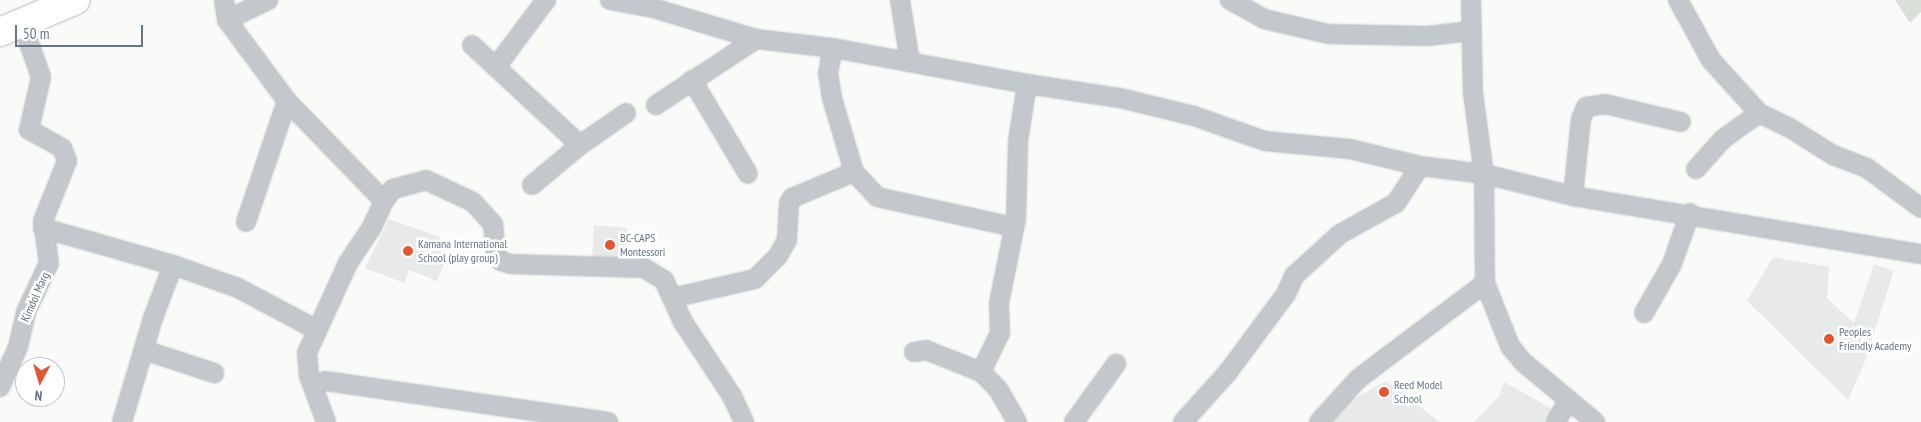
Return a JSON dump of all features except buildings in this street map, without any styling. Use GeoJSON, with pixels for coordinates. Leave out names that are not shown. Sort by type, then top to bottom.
{"type":"FeatureCollection","features":[{"type":"Feature","properties":{"kind":"highway"},"geometry":{"type":"LineString","coordinates":[[11,28],[76,0]]}},
{"type":"Feature","properties":{"kind":"street"},"geometry":{"type":"LineString","coordinates":[[224,0],[227,20],[287,101],[384,201]]}},
{"type":"Feature","properties":{"kind":"street"},"geometry":{"type":"LineString","coordinates":[[227,20],[268,0]]}},
{"type":"Feature","properties":{"kind":"street"},"geometry":{"type":"LineString","coordinates":[[496,67],[546,0]]}},
{"type":"Feature","properties":{"kind":"street"},"geometry":{"type":"LineString","coordinates":[[610,0],[653,8],[756,39],[832,48],[1027,84],[1129,100],[1194,116],[1265,140],[1350,149],[1420,166],[1484,174],[1573,196],[1690,213],[1815,238],[1921,254]]}},
{"type":"Feature","properties":{"kind":"street"},"geometry":{"type":"LineString","coordinates":[[900,0],[910,62]]}},
{"type":"Feature","properties":{"kind":"street"},"geometry":{"type":"LineString","coordinates":[[1230,0],[1264,19],[1328,34],[1428,36],[1471,31]]}},
{"type":"Feature","properties":{"kind":"street"},"geometry":{"type":"LineString","coordinates":[[1471,0],[1473,93],[1484,174],[1485,283],[1510,346],[1523,362],[1567,402],[1595,422]]}},
{"type":"Feature","properties":{"kind":"street"},"geometry":{"type":"LineString","coordinates":[[1678,0],[1711,60],[1758,113],[1790,128],[1833,155],[1867,168],[1921,208]]}},
{"type":"Feature","properties":{"kind":"street","name":"Kimdol Marg"},"geometry":{"type":"LineString","coordinates":[[0,387],[18,347],[26,312],[50,263],[43,228],[44,214],[66,155],[62,148],[29,130],[41,77],[11,28]]}},
{"type":"Feature","properties":{"kind":"street"},"geometry":{"type":"LineString","coordinates":[[656,105],[756,39]]}},
{"type":"Feature","properties":{"kind":"street"},"geometry":{"type":"LineString","coordinates":[[472,45],[580,145]]}},
{"type":"Feature","properties":{"kind":"street"},"geometry":{"type":"LineString","coordinates":[[832,48],[828,73],[832,98],[854,172],[877,197],[1014,227]]}},
{"type":"Feature","properties":{"kind":"street"},"geometry":{"type":"LineString","coordinates":[[692,80],[748,174]]}},
{"type":"Feature","properties":{"kind":"street"},"geometry":{"type":"LineString","coordinates":[[981,372],[1000,333],[999,303],[1019,193],[1018,141],[1027,84]]}},
{"type":"Feature","properties":{"kind":"street"},"geometry":{"type":"LineString","coordinates":[[246,222],[287,101]]}},
{"type":"Feature","properties":{"kind":"street"},"geometry":{"type":"LineString","coordinates":[[1573,196],[1581,119],[1586,107],[1605,104],[1681,122]]}},
{"type":"Feature","properties":{"kind":"street"},"geometry":{"type":"LineString","coordinates":[[532,185],[580,145],[626,113]]}},
{"type":"Feature","properties":{"kind":"street"},"geometry":{"type":"LineString","coordinates":[[1696,169],[1723,139],[1758,113]]}},
{"type":"Feature","properties":{"kind":"street"},"geometry":{"type":"LineString","coordinates":[[1183,422],[1228,372],[1286,294],[1294,276],[1340,234],[1396,203],[1420,166]]}},
{"type":"Feature","properties":{"kind":"street"},"geometry":{"type":"LineString","coordinates":[[672,298],[755,279],[778,256],[787,240],[789,203],[792,198],[854,172]]}},
{"type":"Feature","properties":{"kind":"street"},"geometry":{"type":"LineString","coordinates":[[326,422],[311,382],[307,353],[315,329],[384,201],[393,189],[426,180],[473,202],[494,224],[496,255],[501,261],[510,264],[644,268],[664,280],[683,322],[732,396],[744,422]]}},
{"type":"Feature","properties":{"kind":"street"},"geometry":{"type":"LineString","coordinates":[[1644,313],[1672,264],[1690,213]]}},
{"type":"Feature","properties":{"kind":"street"},"geometry":{"type":"LineString","coordinates":[[43,228],[173,265],[238,288],[315,329]]}},
{"type":"Feature","properties":{"kind":"street"},"geometry":{"type":"LineString","coordinates":[[122,422],[173,265]]}},
{"type":"Feature","properties":{"kind":"street"},"geometry":{"type":"LineString","coordinates":[[1319,422],[1358,379],[1485,283]]}},
{"type":"Feature","properties":{"kind":"street"},"geometry":{"type":"LineString","coordinates":[[144,350],[214,373]]}},
{"type":"Feature","properties":{"kind":"street"},"geometry":{"type":"LineString","coordinates":[[914,352],[926,350],[981,372],[998,389],[1017,422]]}},
{"type":"Feature","properties":{"kind":"street"},"geometry":{"type":"LineString","coordinates":[[1074,422],[1116,364]]}},
{"type":"Feature","properties":{"kind":"street"},"geometry":{"type":"LineString","coordinates":[[325,381],[466,400],[552,419],[608,422]]}},
{"type":"Feature","properties":{"kind":"street"},"geometry":{"type":"LineString","coordinates":[[1556,422],[1567,402]]}},
{"type":"Feature","properties":{"kind":"shaded area"},"geometry":{"type":"Polygon","coordinates":[[[1895,0],[1921,0],[1921,12],[1910,23],[1895,0]]]}},
{"type":"Feature","properties":{"kind":"shaded area","name":"Kamana International School (play group)"},"geometry":{"type":"Polygon","coordinates":[[[389,219],[440,237],[444,264],[437,281],[409,270],[404,283],[365,268],[389,219]]]}},
{"type":"Feature","properties":{"kind":"shaded area","name":"BC-CAPS Montessori"},"geometry":{"type":"Polygon","coordinates":[[[594,225],[627,228],[628,266],[592,261],[594,225]]]}},
{"type":"Feature","properties":{"kind":"shaded area","name":"Peoples Friendly Academy"},"geometry":{"type":"Polygon","coordinates":[[[1773,257],[1829,267],[1827,298],[1854,323],[1874,264],[1894,271],[1864,364],[1848,400],[1747,301],[1773,257]]]}},
{"type":"Feature","properties":{"kind":"shaded area","name":"Reed Model School"},"geometry":{"type":"Polygon","coordinates":[[[1386,381],[1440,422],[1329,422],[1348,402],[1386,381]]]}},
{"type":"Feature","properties":{"kind":"shaded area","name":"Reed Model School"},"geometry":{"type":"Polygon","coordinates":[[[1504,382],[1554,410],[1548,422],[1474,422],[1499,396],[1504,382]]]}},
{"type":"Feature","properties":{"kind":"place","name":"BC-CAPS Montessori"},"geometry":{"type":"Point","coordinates":[610,245]}},
{"type":"Feature","properties":{"kind":"place","name":"Kamana International School (play group)"},"geometry":{"type":"Point","coordinates":[408,251]}},
{"type":"Feature","properties":{"kind":"place","name":"Peoples Friendly Academy"},"geometry":{"type":"Point","coordinates":[1829,339]}},
{"type":"Feature","properties":{"kind":"place","name":"Reed Model School"},"geometry":{"type":"Point","coordinates":[1384,392]}}]}
